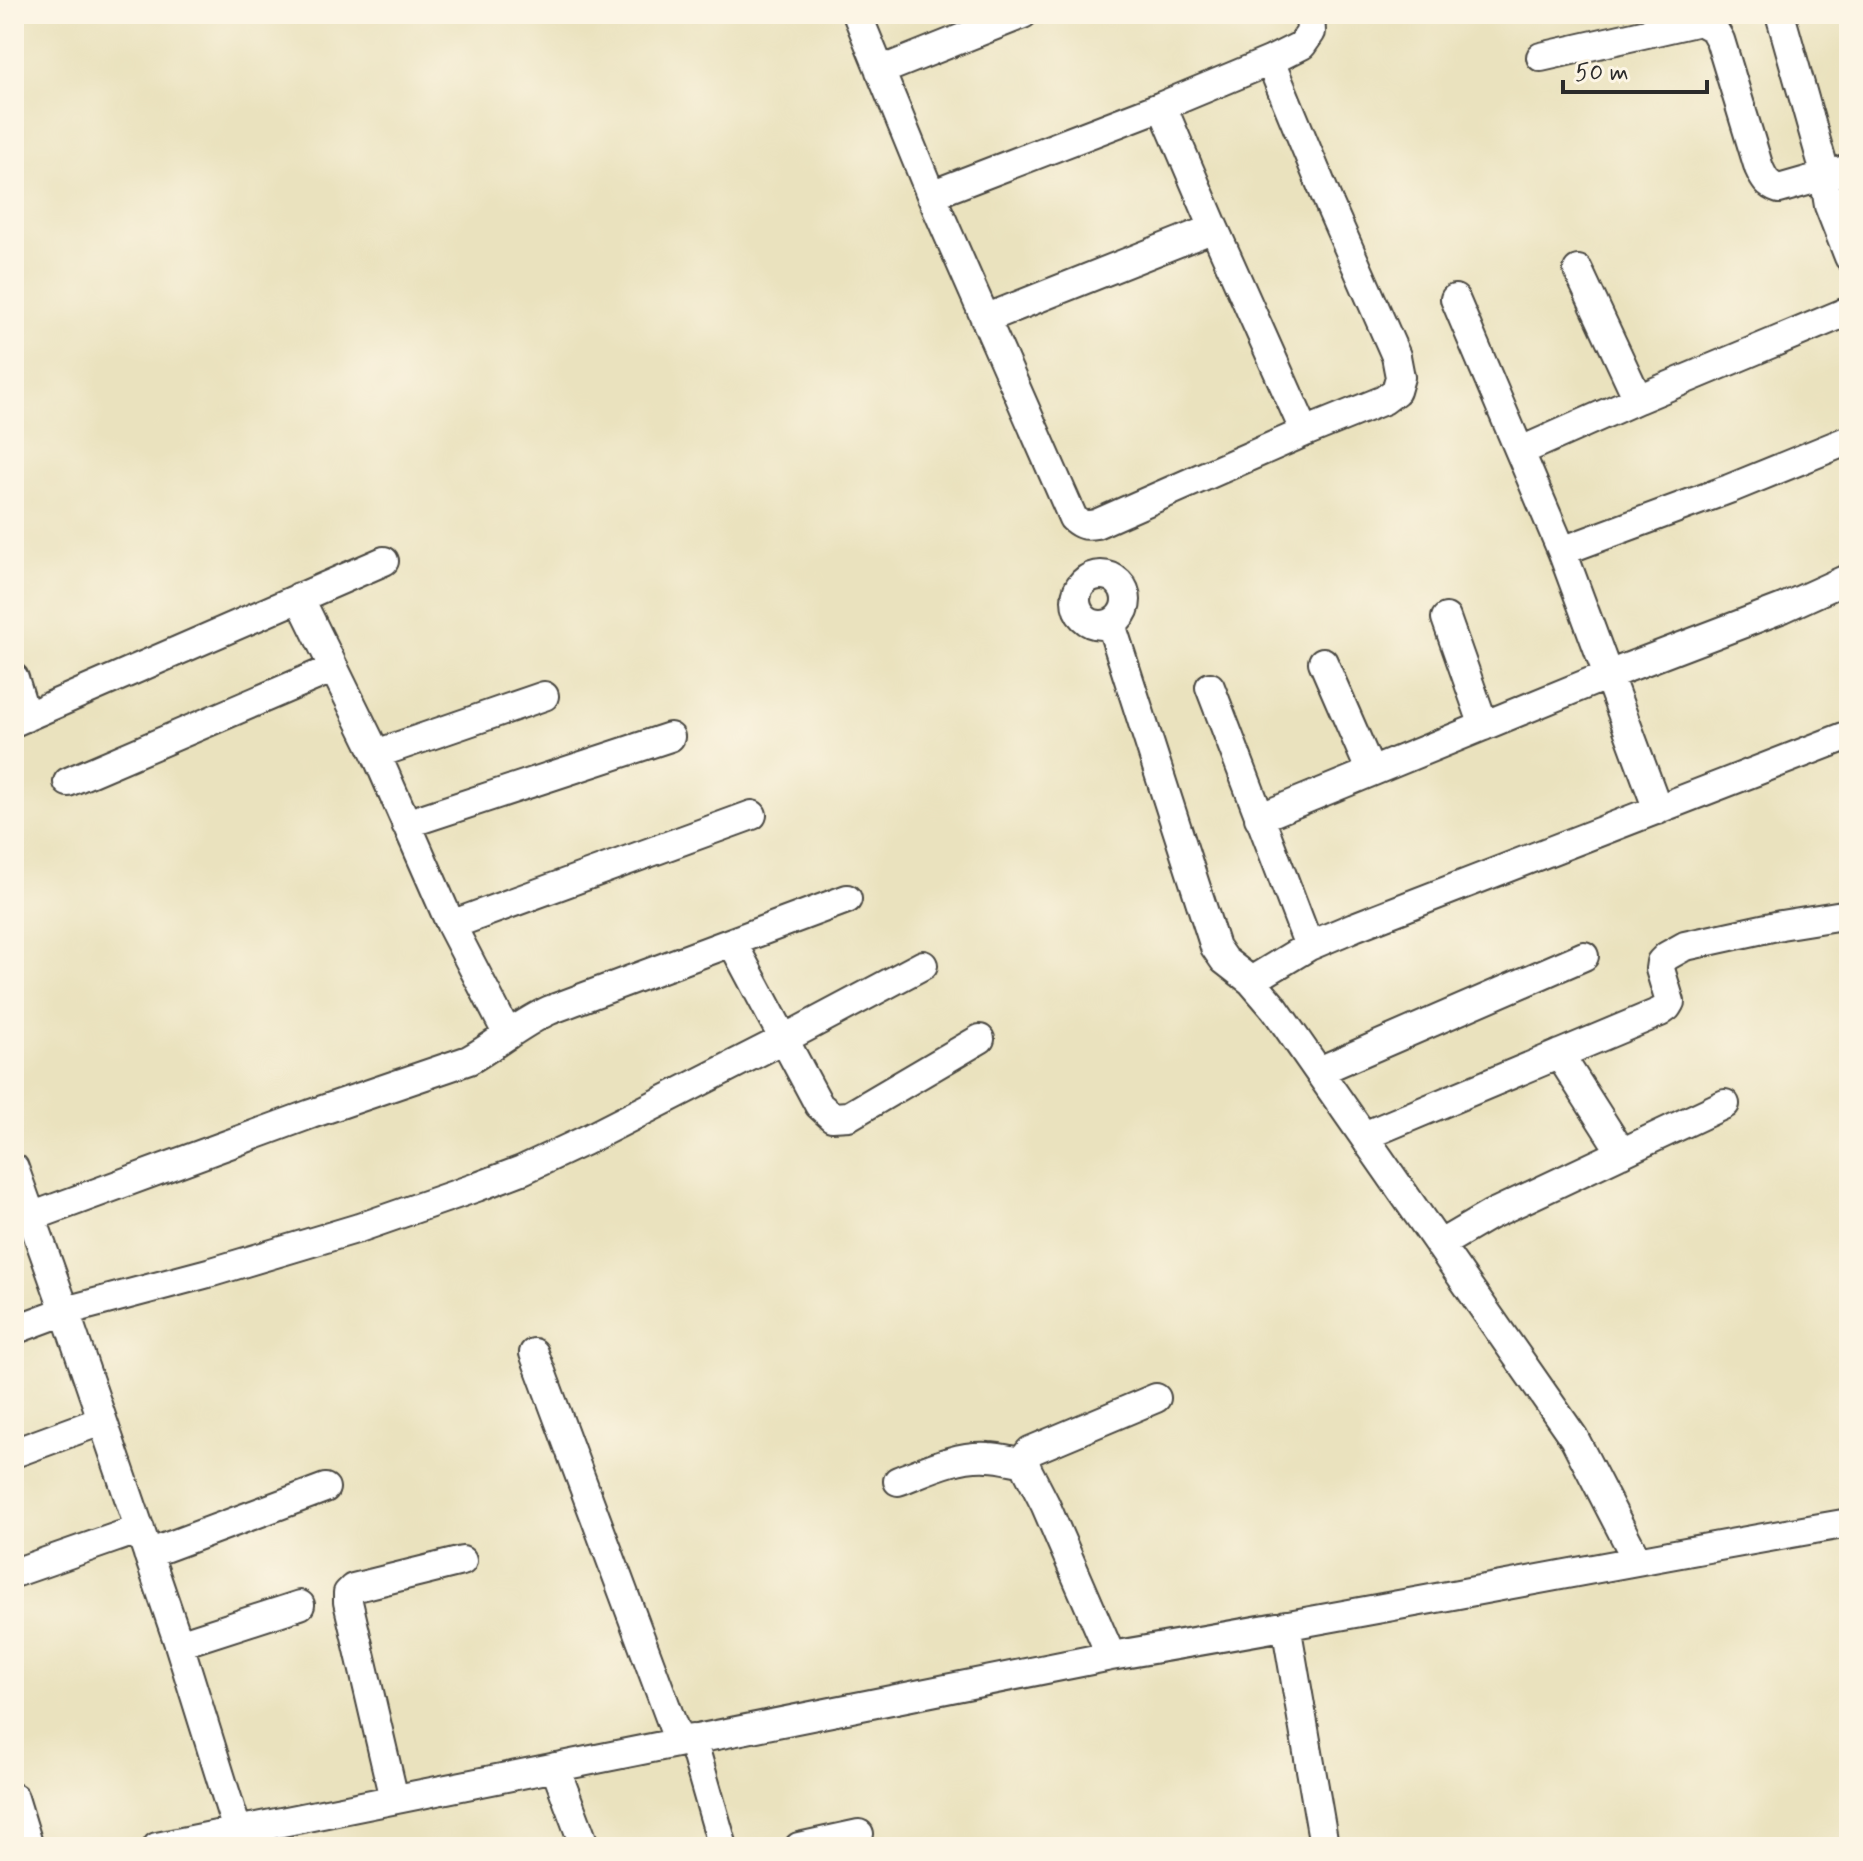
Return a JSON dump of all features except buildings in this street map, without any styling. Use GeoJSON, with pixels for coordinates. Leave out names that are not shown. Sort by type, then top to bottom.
{"type":"FeatureCollection","features":[{"type":"Feature","properties":{"kind":"street"},"geometry":{"type":"LineString","coordinates":[[857,14],[931,195],[1073,518],[1087,526],[1384,400],[1396,391],[1400,377],[1396,356],[1270,61]]}},
{"type":"Feature","properties":{"kind":"street"},"geometry":{"type":"LineString","coordinates":[[880,71],[1023,14]]}},
{"type":"Feature","properties":{"kind":"street"},"geometry":{"type":"LineString","coordinates":[[931,195],[1270,61],[1302,45],[1311,32],[1310,14]]}},
{"type":"Feature","properties":{"kind":"street"},"geometry":{"type":"LineString","coordinates":[[1780,14],[1817,140],[1837,172],[1829,206],[1849,257]]}},
{"type":"Feature","properties":{"kind":"street"},"geometry":{"type":"LineString","coordinates":[[1541,57],[1700,21],[1713,28],[1720,40],[1759,168],[1770,186],[1779,189],[1837,172]]}},
{"type":"Feature","properties":{"kind":"street"},"geometry":{"type":"LineString","coordinates":[[1162,106],[1305,432]]}},
{"type":"Feature","properties":{"kind":"street"},"geometry":{"type":"LineString","coordinates":[[985,319],[1214,228]]}},
{"type":"Feature","properties":{"kind":"street"},"geometry":{"type":"LineString","coordinates":[[1578,270],[1638,399]]}},
{"type":"Feature","properties":{"kind":"street"},"geometry":{"type":"LineString","coordinates":[[1455,299],[1562,551],[1658,810]]}},
{"type":"Feature","properties":{"kind":"street"},"geometry":{"type":"LineString","coordinates":[[1521,451],[1849,311]]}},
{"type":"Feature","properties":{"kind":"street"},"geometry":{"type":"LineString","coordinates":[[1562,551],[1729,489],[1849,440]]}},
{"type":"Feature","properties":{"kind":"street"},"geometry":{"type":"LineString","coordinates":[[14,678],[20,720],[384,561]]}},
{"type":"Feature","properties":{"kind":"street"},"geometry":{"type":"LineString","coordinates":[[1259,818],[1608,675],[1783,608],[1849,578]]}},
{"type":"Feature","properties":{"kind":"street"},"geometry":{"type":"LineString","coordinates":[[299,597],[376,754],[451,925],[508,1035]]}},
{"type":"Feature","properties":{"kind":"street"},"geometry":{"type":"LineString","coordinates":[[1446,618],[1484,726]]}},
{"type":"Feature","properties":{"kind":"street"},"geometry":{"type":"LineString","coordinates":[[1111,624],[1215,947],[1224,960],[1251,981],[1275,1009],[1574,1438],[1637,1560]]}},
{"type":"Feature","properties":{"kind":"street"},"geometry":{"type":"LineString","coordinates":[[1323,662],[1371,772]]}},
{"type":"Feature","properties":{"kind":"street"},"geometry":{"type":"LineString","coordinates":[[68,782],[334,668]]}},
{"type":"Feature","properties":{"kind":"street"},"geometry":{"type":"LineString","coordinates":[[1210,687],[1309,946]]}},
{"type":"Feature","properties":{"kind":"street"},"geometry":{"type":"LineString","coordinates":[[376,754],[544,696]]}},
{"type":"Feature","properties":{"kind":"street"},"geometry":{"type":"LineString","coordinates":[[1251,981],[1309,946],[1849,735]]}},
{"type":"Feature","properties":{"kind":"street"},"geometry":{"type":"LineString","coordinates":[[406,824],[670,737]]}},
{"type":"Feature","properties":{"kind":"street"},"geometry":{"type":"LineString","coordinates":[[451,925],[752,815]]}},
{"type":"Feature","properties":{"kind":"street"},"geometry":{"type":"LineString","coordinates":[[31,1217],[311,1114],[469,1060],[530,1019],[550,1010],[847,899]]}},
{"type":"Feature","properties":{"kind":"street"},"geometry":{"type":"LineString","coordinates":[[1364,1136],[1660,1012],[1670,1002],[1660,969],[1661,962],[1677,950],[1781,925],[1849,914]]}},
{"type":"Feature","properties":{"kind":"street"},"geometry":{"type":"LineString","coordinates":[[732,942],[819,1105],[832,1117],[849,1116],[980,1039]]}},
{"type":"Feature","properties":{"kind":"street"},"geometry":{"type":"LineString","coordinates":[[1319,1071],[1584,956]]}},
{"type":"Feature","properties":{"kind":"street"},"geometry":{"type":"LineString","coordinates":[[14,1330],[65,1311],[285,1251],[488,1183],[563,1151],[923,965]]}},
{"type":"Feature","properties":{"kind":"street"},"geometry":{"type":"LineString","coordinates":[[1559,1054],[1622,1153]]}},
{"type":"Feature","properties":{"kind":"street"},"geometry":{"type":"LineString","coordinates":[[1439,1245],[1490,1215],[1725,1104]]}},
{"type":"Feature","properties":{"kind":"street"},"geometry":{"type":"LineString","coordinates":[[14,1168],[179,1644],[237,1830]]}},
{"type":"Feature","properties":{"kind":"street"},"geometry":{"type":"LineString","coordinates":[[534,1353],[686,1741],[723,1847]]}},
{"type":"Feature","properties":{"kind":"street"},"geometry":{"type":"LineString","coordinates":[[1111,1656],[1025,1463],[1030,1451],[1156,1398]]}},
{"type":"Feature","properties":{"kind":"street"},"geometry":{"type":"LineString","coordinates":[[14,1453],[101,1421]]}},
{"type":"Feature","properties":{"kind":"street"},"geometry":{"type":"LineString","coordinates":[[898,1481],[966,1458],[990,1457],[1025,1463]]}},
{"type":"Feature","properties":{"kind":"street"},"geometry":{"type":"LineString","coordinates":[[17,1572],[144,1541],[325,1488]]}},
{"type":"Feature","properties":{"kind":"street"},"geometry":{"type":"LineString","coordinates":[[157,1847],[1111,1656],[1849,1523]]}},
{"type":"Feature","properties":{"kind":"street"},"geometry":{"type":"LineString","coordinates":[[394,1799],[348,1593],[353,1588],[462,1561]]}},
{"type":"Feature","properties":{"kind":"street"},"geometry":{"type":"LineString","coordinates":[[179,1644],[300,1605]]}},
{"type":"Feature","properties":{"kind":"street"},"geometry":{"type":"LineString","coordinates":[[1286,1625],[1323,1847]]}},
{"type":"Feature","properties":{"kind":"street"},"geometry":{"type":"LineString","coordinates":[[555,1767],[585,1847]]}},
{"type":"Feature","properties":{"kind":"street"},"geometry":{"type":"LineString","coordinates":[[14,1798],[29,1847]]}},
{"type":"Feature","properties":{"kind":"street"},"geometry":{"type":"LineString","coordinates":[[799,1847],[859,1834]]}}]}
